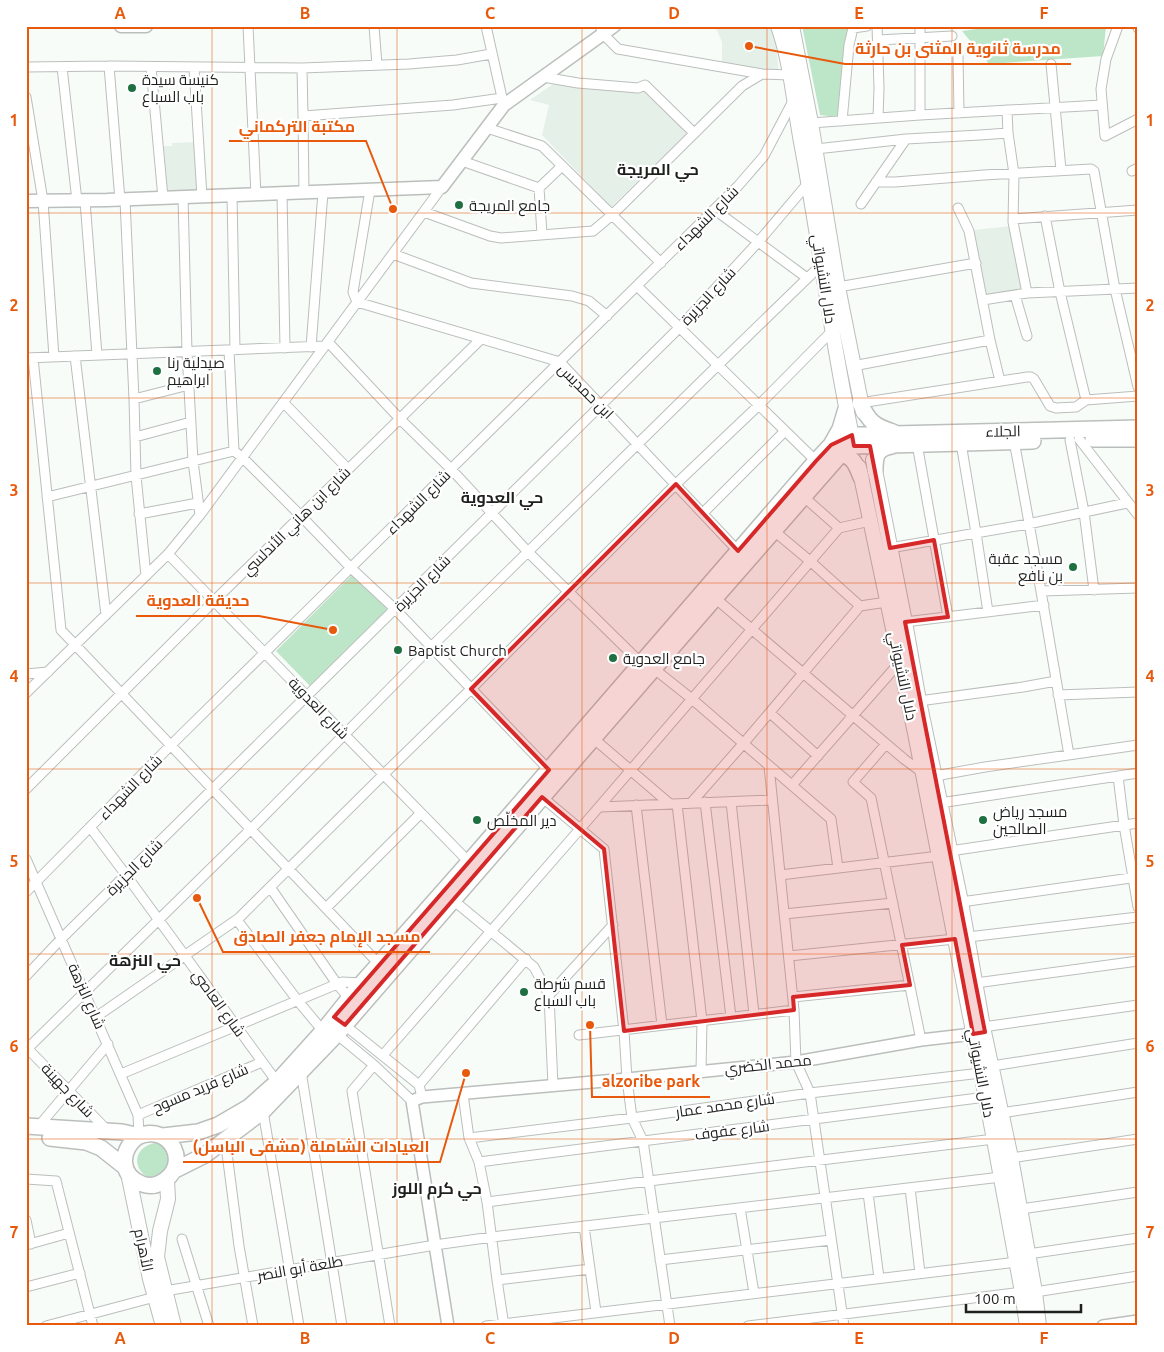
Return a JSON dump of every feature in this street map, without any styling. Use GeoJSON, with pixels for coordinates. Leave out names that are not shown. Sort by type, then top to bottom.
{"type":"FeatureCollection","features":[{"type":"Feature","properties":{"kind":"highway"},"geometry":{"type":"LineString","coordinates":[[860,403],[871,422],[898,439],[879,452],[875,459],[875,470]]}},
{"type":"Feature","properties":{"kind":"highway"},"geometry":{"type":"LineString","coordinates":[[30,1130],[86,1142],[101,1148],[136,1181],[146,1185],[157,1185],[205,1155],[263,1111],[301,1071],[333,1026],[349,998],[548,770],[715,598],[804,497],[836,450],[846,409]]}},
{"type":"Feature","properties":{"kind":"highway","name":"الجلاء"},"geometry":{"type":"LineString","coordinates":[[853,440],[1138,428]]}},
{"type":"Feature","properties":{"kind":"highway","name":"الجلاء"},"geometry":{"type":"LineString","coordinates":[[898,439],[917,444],[1138,439]]}},
{"type":"Feature","properties":{"kind":"highway"},"geometry":{"type":"LineString","coordinates":[[163,1136],[198,1132],[218,1125],[249,1107],[333,1026],[453,900],[593,738],[738,551],[816,461],[853,440]]}},
{"type":"Feature","properties":{"kind":"highway"},"geometry":{"type":"LineString","coordinates":[[836,450],[853,460],[861,477]]}},
{"type":"Feature","properties":{"kind":"highway"},"geometry":{"type":"LineString","coordinates":[[30,1130],[109,1132],[138,1136]]}},
{"type":"Feature","properties":{"kind":"highway"},"geometry":{"type":"LineString","coordinates":[[126,1170],[124,1158],[130,1142],[138,1136],[155,1133],[171,1142],[175,1151],[177,1160],[171,1175]]}},
{"type":"Feature","properties":{"kind":"main road"},"geometry":{"type":"LineString","coordinates":[[121,26],[146,26]]}},
{"type":"Feature","properties":{"kind":"main road"},"geometry":{"type":"LineString","coordinates":[[26,201],[123,200],[442,187],[487,128],[503,101],[543,77],[601,30],[614,26]]}},
{"type":"Feature","properties":{"kind":"main road","name":"دلال النشيواتي"},"geometry":{"type":"LineString","coordinates":[[778,26],[790,75],[809,182],[846,409],[900,662],[929,775],[940,803],[944,854],[961,902],[961,938],[976,983],[980,1031]]}},
{"type":"Feature","properties":{"kind":"main road","name":"دلال النشيواتي"},"geometry":{"type":"LineString","coordinates":[[792,26],[816,149],[838,287],[905,622],[919,701],[929,775],[944,854],[987,1070],[1001,1113],[1021,1209],[1022,1258]]}},
{"type":"Feature","properties":{"kind":"main road","name":"دلال النشيواتي"},"geometry":{"type":"LineString","coordinates":[[987,1070],[986,1098],[1001,1177],[1029,1292],[1040,1326]]}},
{"type":"Feature","properties":{"kind":"main road","name":"الأهرام"},"geometry":{"type":"LineString","coordinates":[[126,1170],[140,1231],[160,1294],[174,1326]]}},
{"type":"Feature","properties":{"kind":"main road","name":"الأهرام"},"geometry":{"type":"LineString","coordinates":[[163,1326],[157,1257],[171,1175]]}},
{"type":"Feature","properties":{"kind":"main road"},"geometry":{"type":"LineString","coordinates":[[140,1231],[142,1227],[150,1224],[156,1226],[160,1231]]}},
{"type":"Feature","properties":{"kind":"main road","name":"دلال النشيواتي"},"geometry":{"type":"LineString","coordinates":[[1027,1326],[1029,1292]]}},
{"type":"Feature","properties":{"kind":"street"},"geometry":{"type":"LineString","coordinates":[[248,26],[256,194]]}},
{"type":"Feature","properties":{"kind":"street"},"geometry":{"type":"LineString","coordinates":[[374,26],[377,65]]}},
{"type":"Feature","properties":{"kind":"street"},"geometry":{"type":"LineString","coordinates":[[303,116],[503,101],[486,26]]}},
{"type":"Feature","properties":{"kind":"street"},"geometry":{"type":"LineString","coordinates":[[842,121],[849,45],[853,28],[867,26]]}},
{"type":"Feature","properties":{"kind":"street"},"geometry":{"type":"LineString","coordinates":[[877,26],[878,118]]}},
{"type":"Feature","properties":{"kind":"street"},"geometry":{"type":"LineString","coordinates":[[920,26],[920,115]]}},
{"type":"Feature","properties":{"kind":"street"},"geometry":{"type":"LineString","coordinates":[[1118,26],[1106,59],[1101,89],[1106,136],[1138,119]]}},
{"type":"Feature","properties":{"kind":"street"},"geometry":{"type":"LineString","coordinates":[[601,30],[618,49],[762,74],[790,75]]}},
{"type":"Feature","properties":{"kind":"street"},"geometry":{"type":"LineString","coordinates":[[878,40],[952,36]]}},
{"type":"Feature","properties":{"kind":"street"},"geometry":{"type":"LineString","coordinates":[[26,67],[302,68],[457,60],[491,54]]}},
{"type":"Feature","properties":{"kind":"street"},"geometry":{"type":"LineString","coordinates":[[958,56],[959,113]]}},
{"type":"Feature","properties":{"kind":"street"},"geometry":{"type":"LineString","coordinates":[[1051,64],[1061,170]]}},
{"type":"Feature","properties":{"kind":"street"},"geometry":{"type":"LineString","coordinates":[[109,66],[123,200],[132,354],[136,476],[146,576]]}},
{"type":"Feature","properties":{"kind":"street"},"geometry":{"type":"LineString","coordinates":[[62,67],[81,201],[97,355]]}},
{"type":"Feature","properties":{"kind":"street"},"geometry":{"type":"LineString","coordinates":[[151,67],[163,198]]}},
{"type":"Feature","properties":{"kind":"street"},"geometry":{"type":"LineString","coordinates":[[194,67],[202,197]]}},
{"type":"Feature","properties":{"kind":"street"},"geometry":{"type":"LineString","coordinates":[[302,68],[304,193]]}},
{"type":"Feature","properties":{"kind":"street"},"geometry":{"type":"LineString","coordinates":[[424,212],[490,236],[501,238],[593,231],[612,215],[742,86],[762,74]]}},
{"type":"Feature","properties":{"kind":"street"},"geometry":{"type":"LineString","coordinates":[[543,77],[578,83],[638,88],[645,85],[694,133]]}},
{"type":"Feature","properties":{"kind":"street"},"geometry":{"type":"LineString","coordinates":[[26,97],[43,201],[54,357]]}},
{"type":"Feature","properties":{"kind":"street","name":"شارع الشهداء"},"geometry":{"type":"LineString","coordinates":[[26,892],[171,745],[738,186],[764,156],[794,100]]}},
{"type":"Feature","properties":{"kind":"street"},"geometry":{"type":"LineString","coordinates":[[811,123],[1102,105]]}},
{"type":"Feature","properties":{"kind":"street"},"geometry":{"type":"LineString","coordinates":[[1007,110],[1008,133],[1014,174],[1013,219],[1027,293]]}},
{"type":"Feature","properties":{"kind":"street"},"geometry":{"type":"LineString","coordinates":[[487,128],[542,146],[661,263]]}},
{"type":"Feature","properties":{"kind":"street"},"geometry":{"type":"LineString","coordinates":[[816,149],[906,138],[1008,133]]}},
{"type":"Feature","properties":{"kind":"street"},"geometry":{"type":"LineString","coordinates":[[861,204],[906,138]]}},
{"type":"Feature","properties":{"kind":"street"},"geometry":{"type":"LineString","coordinates":[[462,161],[539,188]]}},
{"type":"Feature","properties":{"kind":"street"},"geometry":{"type":"LineString","coordinates":[[539,188],[562,166]]}},
{"type":"Feature","properties":{"kind":"street"},"geometry":{"type":"LineString","coordinates":[[876,182],[1061,170],[1094,171],[1115,289],[1138,387]]}},
{"type":"Feature","properties":{"kind":"street","name":"شارع الجزيرة"},"geometry":{"type":"LineString","coordinates":[[26,976],[126,874],[680,327],[758,243],[809,182]]}},
{"type":"Feature","properties":{"kind":"street"},"geometry":{"type":"LineString","coordinates":[[26,693],[168,554],[200,515],[238,454],[283,402],[442,187]]}},
{"type":"Feature","properties":{"kind":"street"},"geometry":{"type":"LineString","coordinates":[[539,188],[542,234]]}},
{"type":"Feature","properties":{"kind":"street"},"geometry":{"type":"LineString","coordinates":[[357,302],[353,292],[370,190]]}},
{"type":"Feature","properties":{"kind":"street"},"geometry":{"type":"LineString","coordinates":[[311,347],[323,192]]}},
{"type":"Feature","properties":{"kind":"street"},"geometry":{"type":"LineString","coordinates":[[282,194],[285,348]]}},
{"type":"Feature","properties":{"kind":"street"},"geometry":{"type":"LineString","coordinates":[[232,196],[232,350],[238,454],[351,568],[395,609],[548,770]]}},
{"type":"Feature","properties":{"kind":"street"},"geometry":{"type":"LineString","coordinates":[[183,197],[187,352],[193,460],[200,515]]}},
{"type":"Feature","properties":{"kind":"street"},"geometry":{"type":"LineString","coordinates":[[958,208],[969,231],[1000,381]]}},
{"type":"Feature","properties":{"kind":"street"},"geometry":{"type":"LineString","coordinates":[[714,210],[807,278]]}},
{"type":"Feature","properties":{"kind":"street"},"geometry":{"type":"LineString","coordinates":[[1013,219],[1138,210]]}},
{"type":"Feature","properties":{"kind":"street"},"geometry":{"type":"LineString","coordinates":[[1045,216],[1060,292],[1086,400]]}},
{"type":"Feature","properties":{"kind":"street"},"geometry":{"type":"LineString","coordinates":[[393,254],[471,283],[572,296],[589,302],[607,316]]}},
{"type":"Feature","properties":{"kind":"street"},"geometry":{"type":"LineString","coordinates":[[838,287],[976,263]]}},
{"type":"Feature","properties":{"kind":"street"},"geometry":{"type":"LineString","coordinates":[[27,1049],[250,829],[430,647],[822,264]]}},
{"type":"Feature","properties":{"kind":"street"},"geometry":{"type":"LineString","coordinates":[[637,286],[816,461]]}},
{"type":"Feature","properties":{"kind":"street"},"geometry":{"type":"LineString","coordinates":[[983,300],[1027,293],[1138,288]]}},
{"type":"Feature","properties":{"kind":"street"},"geometry":{"type":"LineString","coordinates":[[1014,295],[1027,336]]}},
{"type":"Feature","properties":{"kind":"street","name":"ابن حمديس"},"geometry":{"type":"LineString","coordinates":[[357,302],[560,362],[738,551]]}},
{"type":"Feature","properties":{"kind":"street"},"geometry":{"type":"LineString","coordinates":[[96,1016],[237,920],[832,331]]}},
{"type":"Feature","properties":{"kind":"street","name":"شارع ابن هاني الأندلسي"},"geometry":{"type":"LineString","coordinates":[[26,789],[481,339]]}},
{"type":"Feature","properties":{"kind":"street"},"geometry":{"type":"LineString","coordinates":[[853,366],[990,340]]}},
{"type":"Feature","properties":{"kind":"street"},"geometry":{"type":"LineString","coordinates":[[326,344],[311,347],[30,358],[61,630],[379,964]]}},
{"type":"Feature","properties":{"kind":"street"},"geometry":{"type":"LineString","coordinates":[[326,344],[451,469],[528,552],[647,666],[692,699],[831,819],[838,868]]}},
{"type":"Feature","properties":{"kind":"street"},"geometry":{"type":"LineString","coordinates":[[74,356],[106,615]]}},
{"type":"Feature","properties":{"kind":"street"},"geometry":{"type":"LineString","coordinates":[[860,403],[1031,377],[1050,406],[1056,408],[1076,407],[1086,400],[1138,396]]}},
{"type":"Feature","properties":{"kind":"street"},"geometry":{"type":"LineString","coordinates":[[134,400],[189,385]]}},
{"type":"Feature","properties":{"kind":"street"},"geometry":{"type":"LineString","coordinates":[[283,402],[348,469]]}},
{"type":"Feature","properties":{"kind":"street"},"geometry":{"type":"LineString","coordinates":[[135,437],[191,422]]}},
{"type":"Feature","properties":{"kind":"street"},"geometry":{"type":"LineString","coordinates":[[703,514],[785,431]]}},
{"type":"Feature","properties":{"kind":"street"},"geometry":{"type":"LineString","coordinates":[[1074,439],[1138,515]]}},
{"type":"Feature","properties":{"kind":"street"},"geometry":{"type":"LineString","coordinates":[[1074,439],[1094,590]]}},
{"type":"Feature","properties":{"kind":"street"},"geometry":{"type":"LineString","coordinates":[[1014,441],[1042,591],[1069,755]]}},
{"type":"Feature","properties":{"kind":"street"},"geometry":{"type":"LineString","coordinates":[[960,443],[988,612]]}},
{"type":"Feature","properties":{"kind":"street"},"geometry":{"type":"LineString","coordinates":[[917,444],[948,616]]}},
{"type":"Feature","properties":{"kind":"street"},"geometry":{"type":"LineString","coordinates":[[47,497],[136,476],[193,460],[238,454]]}},
{"type":"Feature","properties":{"kind":"street"},"geometry":{"type":"LineString","coordinates":[[804,497],[839,528]]}},
{"type":"Feature","properties":{"kind":"street"},"geometry":{"type":"LineString","coordinates":[[140,514],[198,502]]}},
{"type":"Feature","properties":{"kind":"street"},"geometry":{"type":"LineString","coordinates":[[890,548],[1028,524],[1127,503]]}},
{"type":"Feature","properties":{"kind":"street"},"geometry":{"type":"LineString","coordinates":[[383,1055],[839,528],[870,521]]}},
{"type":"Feature","properties":{"kind":"street"},"geometry":{"type":"LineString","coordinates":[[774,531],[860,606]]}},
{"type":"Feature","properties":{"kind":"street","name":"شارع العدوية"},"geometry":{"type":"LineString","coordinates":[[168,554],[469,862]]}},
{"type":"Feature","properties":{"kind":"street"},"geometry":{"type":"LineString","coordinates":[[1042,591],[1138,588]]}},
{"type":"Feature","properties":{"kind":"street"},"geometry":{"type":"LineString","coordinates":[[715,598],[886,744],[929,775],[1138,745]]}},
{"type":"Feature","properties":{"kind":"street"},"geometry":{"type":"LineString","coordinates":[[691,803],[744,744],[860,606],[887,602]]}},
{"type":"Feature","properties":{"kind":"street"},"geometry":{"type":"LineString","coordinates":[[905,622],[1044,606]]}},
{"type":"Feature","properties":{"kind":"street"},"geometry":{"type":"LineString","coordinates":[[792,785],[900,662]]}},
{"type":"Feature","properties":{"kind":"street"},"geometry":{"type":"LineString","coordinates":[[26,674],[48,672]]}},
{"type":"Feature","properties":{"kind":"street"},"geometry":{"type":"LineString","coordinates":[[919,701],[1056,681]]}},
{"type":"Feature","properties":{"kind":"street"},"geometry":{"type":"LineString","coordinates":[[1058,695],[1138,692]]}},
{"type":"Feature","properties":{"kind":"street"},"geometry":{"type":"LineString","coordinates":[[770,712],[818,756]]}},
{"type":"Feature","properties":{"kind":"street"},"geometry":{"type":"LineString","coordinates":[[593,738],[673,804],[702,1021],[701,1071]]}},
{"type":"Feature","properties":{"kind":"street"},"geometry":{"type":"LineString","coordinates":[[886,744],[853,782],[871,798],[921,1040]]}},
{"type":"Feature","properties":{"kind":"street"},"geometry":{"type":"LineString","coordinates":[[769,766],[793,997],[796,1062],[810,1093],[844,1326]]}},
{"type":"Feature","properties":{"kind":"street"},"geometry":{"type":"LineString","coordinates":[[940,803],[1138,773]]}},
{"type":"Feature","properties":{"kind":"street"},"geometry":{"type":"LineString","coordinates":[[1118,776],[1124,825],[1136,877],[1138,907]]}},
{"type":"Feature","properties":{"kind":"street"},"geometry":{"type":"LineString","coordinates":[[542,797],[604,849],[632,1118],[643,1141],[670,1326]]}},
{"type":"Feature","properties":{"kind":"street"},"geometry":{"type":"LineString","coordinates":[[600,806],[772,800]]}},
{"type":"Feature","properties":{"kind":"street"},"geometry":{"type":"LineString","coordinates":[[705,802],[731,1017]]}},
{"type":"Feature","properties":{"kind":"street"},"geometry":{"type":"LineString","coordinates":[[731,802],[754,1014]]}},
{"type":"Feature","properties":{"kind":"street"},"geometry":{"type":"LineString","coordinates":[[636,805],[662,1025]]}},
{"type":"Feature","properties":{"kind":"street"},"geometry":{"type":"LineString","coordinates":[[326,908],[421,813]]}},
{"type":"Feature","properties":{"kind":"street"},"geometry":{"type":"LineString","coordinates":[[780,875],[885,863],[1138,823]]}},
{"type":"Feature","properties":{"kind":"street","name":"شارع العاصي"},"geometry":{"type":"LineString","coordinates":[[90,827],[277,1082]]}},
{"type":"Feature","properties":{"kind":"street","name":"شارع النزهة"},"geometry":{"type":"LineString","coordinates":[[26,859],[86,992],[138,1115],[138,1136]]}},
{"type":"Feature","properties":{"kind":"street"},"geometry":{"type":"LineString","coordinates":[[961,902],[1136,877]]}},
{"type":"Feature","properties":{"kind":"street"},"geometry":{"type":"LineString","coordinates":[[270,888],[337,984],[349,998]]}},
{"type":"Feature","properties":{"kind":"street"},"geometry":{"type":"LineString","coordinates":[[453,900],[526,959],[534,967],[549,994],[553,1086]]}},
{"type":"Feature","properties":{"kind":"street"},"geometry":{"type":"LineString","coordinates":[[784,914],[893,903]]}},
{"type":"Feature","properties":{"kind":"street"},"geometry":{"type":"LineString","coordinates":[[789,956],[902,945],[1138,917]]}},
{"type":"Feature","properties":{"kind":"street"},"geometry":{"type":"LineString","coordinates":[[237,920],[298,1001],[333,1026],[383,1055],[419,1085]]}},
{"type":"Feature","properties":{"kind":"street"},"geometry":{"type":"LineString","coordinates":[[549,994],[613,925]]}},
{"type":"Feature","properties":{"kind":"street"},"geometry":{"type":"LineString","coordinates":[[448,1326],[417,1099],[419,1085],[526,959]]}},
{"type":"Feature","properties":{"kind":"street"},"geometry":{"type":"LineString","coordinates":[[976,983],[1138,961]]}},
{"type":"Feature","properties":{"kind":"street"},"geometry":{"type":"LineString","coordinates":[[121,1074],[342,982],[362,983]]}},
{"type":"Feature","properties":{"kind":"street"},"geometry":{"type":"LineString","coordinates":[[793,997],[910,986]]}},
{"type":"Feature","properties":{"kind":"street"},"geometry":{"type":"LineString","coordinates":[[980,1031],[1138,1005]]}},
{"type":"Feature","properties":{"kind":"street"},"geometry":{"type":"LineString","coordinates":[[579,1036],[794,1010]]}},
{"type":"Feature","properties":{"kind":"street"},"geometry":{"type":"LineString","coordinates":[[333,1026],[374,1065],[417,1099]]}},
{"type":"Feature","properties":{"kind":"street","name":"محمد الخضري"},"geometry":{"type":"LineString","coordinates":[[417,1099],[796,1062],[980,1031]]}},
{"type":"Feature","properties":{"kind":"street"},"geometry":{"type":"LineString","coordinates":[[30,1130],[108,1044]]}},
{"type":"Feature","properties":{"kind":"street","name":"شارع محمد عمار"},"geometry":{"type":"LineString","coordinates":[[469,1138],[987,1070],[1138,1044]]}},
{"type":"Feature","properties":{"kind":"street","name":"شارع جهينة"},"geometry":{"type":"LineString","coordinates":[[27,1049],[109,1132]]}},
{"type":"Feature","properties":{"kind":"street","name":"شارع فريد مسوح"},"geometry":{"type":"LineString","coordinates":[[138,1115],[262,1062]]}},
{"type":"Feature","properties":{"kind":"street"},"geometry":{"type":"LineString","coordinates":[[374,1065],[352,1091],[390,1326]]}},
{"type":"Feature","properties":{"kind":"street"},"geometry":{"type":"LineString","coordinates":[[301,1071],[342,1326]]}},
{"type":"Feature","properties":{"kind":"street"},"geometry":{"type":"LineString","coordinates":[[1001,1113],[1138,1092]]}},
{"type":"Feature","properties":{"kind":"street"},"geometry":{"type":"LineString","coordinates":[[463,1094],[469,1138],[479,1162],[487,1202],[496,1280],[504,1325]]}},
{"type":"Feature","properties":{"kind":"street","name":"شارع عفوف"},"geometry":{"type":"LineString","coordinates":[[479,1162],[986,1098]]}},
{"type":"Feature","properties":{"kind":"street"},"geometry":{"type":"LineString","coordinates":[[263,1111],[299,1326]]}},
{"type":"Feature","properties":{"kind":"street"},"geometry":{"type":"LineString","coordinates":[[218,1125],[225,1140],[239,1246],[254,1326]]}},
{"type":"Feature","properties":{"kind":"street"},"geometry":{"type":"LineString","coordinates":[[1011,1158],[1138,1139]]}},
{"type":"Feature","properties":{"kind":"street"},"geometry":{"type":"LineString","coordinates":[[487,1202],[994,1140]]}},
{"type":"Feature","properties":{"kind":"street","name":"طلعة أبو النصر"},"geometry":{"type":"LineString","coordinates":[[46,1326],[197,1285],[492,1236],[1001,1177]]}},
{"type":"Feature","properties":{"kind":"street"},"geometry":{"type":"LineString","coordinates":[[26,1179],[56,1182],[94,1326]]}},
{"type":"Feature","properties":{"kind":"street"},"geometry":{"type":"LineString","coordinates":[[910,1188],[920,1274]]}},
{"type":"Feature","properties":{"kind":"street"},"geometry":{"type":"LineString","coordinates":[[1021,1209],[1138,1192]]}},
{"type":"Feature","properties":{"kind":"street"},"geometry":{"type":"LineString","coordinates":[[868,1193],[879,1278]]}},
{"type":"Feature","properties":{"kind":"street"},"geometry":{"type":"LineString","coordinates":[[740,1208],[754,1294]]}},
{"type":"Feature","properties":{"kind":"street"},"geometry":{"type":"LineString","coordinates":[[26,1220],[29,1244],[69,1233]]}},
{"type":"Feature","properties":{"kind":"street"},"geometry":{"type":"LineString","coordinates":[[584,1226],[596,1312]]}},
{"type":"Feature","properties":{"kind":"street"},"geometry":{"type":"LineString","coordinates":[[486,1326],[920,1274],[1138,1238]]}},
{"type":"Feature","properties":{"kind":"street"},"geometry":{"type":"LineString","coordinates":[[182,1239],[209,1326]]}},
{"type":"Feature","properties":{"kind":"street"},"geometry":{"type":"LineString","coordinates":[[660,1260],[831,1240]]}},
{"type":"Feature","properties":{"kind":"street"},"geometry":{"type":"LineString","coordinates":[[496,1280],[590,1269]]}},
{"type":"Feature","properties":{"kind":"street"},"geometry":{"type":"LineString","coordinates":[[26,1288],[80,1273]]}},
{"type":"Feature","properties":{"kind":"street"},"geometry":{"type":"LineString","coordinates":[[748,1326],[1029,1292],[1138,1276]]}},
{"type":"Feature","properties":{"kind":"street"},"geometry":{"type":"LineString","coordinates":[[1103,1326],[1138,1321]]}},
{"type":"Feature","properties":{"kind":"highlighted area"},"geometry":{"type":"Polygon","coordinates":[[[852,435],[854,446],[870,446],[890,548],[934,540],[948,617],[905,622],[985,1032],[973,1034],[955,939],[902,945],[910,985],[793,997],[794,1010],[624,1031],[604,849],[542,797],[345,1025],[334,1017],[549,770],[471,689],[676,484],[738,551],[831,445],[852,435]]]}},
{"type":"Feature","properties":{"kind":"shaded area"},"geometry":{"type":"Polygon","coordinates":[[[715,26],[770,26],[775,39],[779,72],[722,64],[722,42],[715,26]]]}},
{"type":"Feature","properties":{"kind":"shaded area"},"geometry":{"type":"Polygon","coordinates":[[[553,84],[639,91],[643,89],[687,133],[611,207],[542,135],[549,105],[530,100],[553,84]]]}},
{"type":"Feature","properties":{"kind":"shaded area"},"geometry":{"type":"Polygon","coordinates":[[[196,142],[198,192],[166,194],[164,146],[172,146],[172,143],[196,142]]]}},
{"type":"Feature","properties":{"kind":"shaded area"},"geometry":{"type":"Polygon","coordinates":[[[1011,226],[1022,288],[1019,291],[985,295],[974,230],[1011,226]]]}},
{"type":"Feature","properties":{"kind":"green space"},"geometry":{"type":"Polygon","coordinates":[[[802,26],[849,26],[837,117],[820,115],[802,26]]]}},
{"type":"Feature","properties":{"kind":"green space"},"geometry":{"type":"Polygon","coordinates":[[[999,26],[1106,26],[1103,56],[989,64],[962,31],[999,26]]]}},
{"type":"Feature","properties":{"kind":"green space"},"geometry":{"type":"Polygon","coordinates":[[[353,574],[391,609],[310,686],[276,651],[353,574]]]}},
{"type":"Feature","properties":{"kind":"green space"},"geometry":{"type":"Polygon","coordinates":[[[155,1143],[166,1146],[172,1168],[153,1179],[141,1171],[137,1160],[138,1154],[142,1149],[147,1145],[155,1143]]]}},
{"type":"Feature","properties":{"kind":"place","name":"مدرسة ثانوية المثنى بن حارثة"},"geometry":{"type":"Point","coordinates":[749,46]}},
{"type":"Feature","properties":{"kind":"place","name":"كنيسة سيدة باب السباع"},"geometry":{"type":"Point","coordinates":[132,88]}},
{"type":"Feature","properties":{"kind":"place","name":"جامع المريجة"},"geometry":{"type":"Point","coordinates":[459,205]}},
{"type":"Feature","properties":{"kind":"place","name":"مكتبة التركماني"},"geometry":{"type":"Point","coordinates":[393,209]}},
{"type":"Feature","properties":{"kind":"place","name":"صيدلية رنا ابراهيم"},"geometry":{"type":"Point","coordinates":[157,371]}},
{"type":"Feature","properties":{"kind":"place","name":"مسجد عقبة بن نافع"},"geometry":{"type":"Point","coordinates":[1073,567]}},
{"type":"Feature","properties":{"kind":"place","name":"حديقة العدوية"},"geometry":{"type":"Point","coordinates":[333,630]}},
{"type":"Feature","properties":{"kind":"place","name":"Baptist Church"},"geometry":{"type":"Point","coordinates":[398,650]}},
{"type":"Feature","properties":{"kind":"place","name":"جامع العدوية"},"geometry":{"type":"Point","coordinates":[613,658]}},
{"type":"Feature","properties":{"kind":"place","name":"دير المخلّص"},"geometry":{"type":"Point","coordinates":[477,820]}},
{"type":"Feature","properties":{"kind":"place","name":"مسجد رياض الصالحين"},"geometry":{"type":"Point","coordinates":[983,820]}},
{"type":"Feature","properties":{"kind":"place","name":"مسجد الإمام جعفر الصادق"},"geometry":{"type":"Point","coordinates":[197,898]}},
{"type":"Feature","properties":{"kind":"place","name":"قسم شرطة باب السباع"},"geometry":{"type":"Point","coordinates":[524,992]}},
{"type":"Feature","properties":{"kind":"place","name":"alzoribe park"},"geometry":{"type":"Point","coordinates":[590,1025]}},
{"type":"Feature","properties":{"kind":"place","name":"العيادات الشاملة (مشفى الباسل)"},"geometry":{"type":"Point","coordinates":[466,1073]}},
{"type":"Feature","properties":{"kind":"district","name":"حي المريجة"},"geometry":{"type":"Point","coordinates":[658,169]}},
{"type":"Feature","properties":{"kind":"district","name":"حي العدوية"},"geometry":{"type":"Point","coordinates":[502,497]}},
{"type":"Feature","properties":{"kind":"district","name":"حي النزهة"},"geometry":{"type":"Point","coordinates":[145,960]}},
{"type":"Feature","properties":{"kind":"district","name":"حي كرم اللوز"},"geometry":{"type":"Point","coordinates":[437,1188]}}]}
